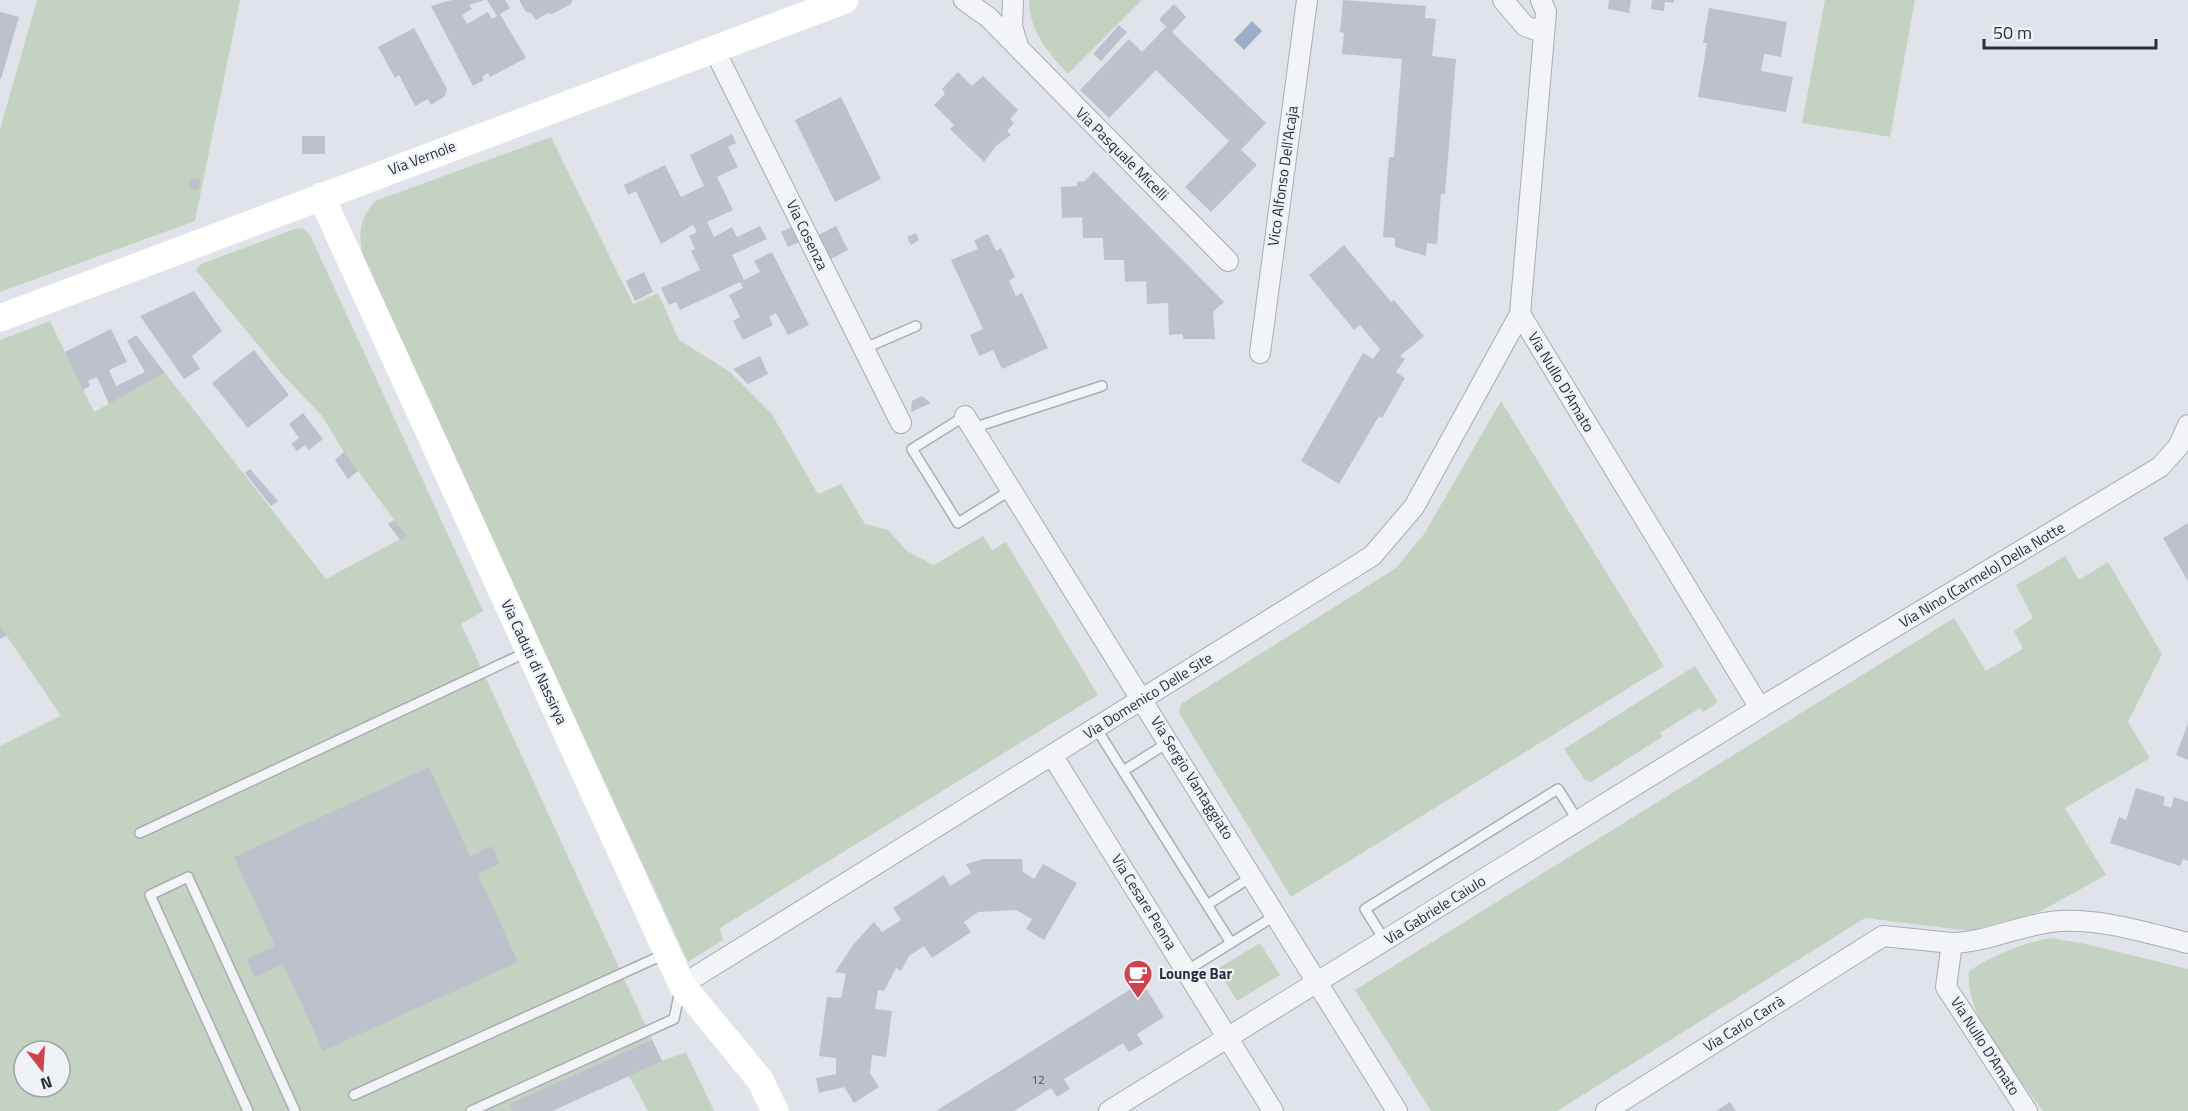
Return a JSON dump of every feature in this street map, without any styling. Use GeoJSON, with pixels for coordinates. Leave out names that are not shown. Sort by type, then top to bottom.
{"type":"FeatureCollection","features":[{"type":"Feature","properties":{"kind":"street","name":"Via Vernole"},"geometry":{"type":"LineString","coordinates":[[0,318],[713,47],[845,0]]}},
{"type":"Feature","properties":{"kind":"street","name":"Via Pasquale Micelli"},"geometry":{"type":"LineString","coordinates":[[964,0],[985,9],[1018,46],[1228,261]]}},
{"type":"Feature","properties":{"kind":"street","name":"Vico Alfonso Dell'Acaja"},"geometry":{"type":"LineString","coordinates":[[1260,352],[1307,0]]}},
{"type":"Feature","properties":{"kind":"street"},"geometry":{"type":"LineString","coordinates":[[1503,0],[1525,26],[1545,33]]}},
{"type":"Feature","properties":{"kind":"street"},"geometry":{"type":"LineString","coordinates":[[1010,3],[1018,46]]}},
{"type":"Feature","properties":{"kind":"street","name":"Via Nullo D'Amato"},"geometry":{"type":"LineString","coordinates":[[1548,4],[1520,314],[1760,708]]}},
{"type":"Feature","properties":{"kind":"street","name":"Via Cosenza"},"geometry":{"type":"LineString","coordinates":[[713,47],[901,423]]}},
{"type":"Feature","properties":{"kind":"street","name":"Via Caduti di Nassirya"},"geometry":{"type":"LineString","coordinates":[[321,196],[682,985],[760,1080],[775,1111]]}},
{"type":"Feature","properties":{"kind":"street","name":"Via Domenico Delle Site"},"geometry":{"type":"LineString","coordinates":[[682,985],[1372,556],[1414,507],[1520,314]]}},
{"type":"Feature","properties":{"kind":"street","name":"Via Sergio Vantaggiato"},"geometry":{"type":"LineString","coordinates":[[969,422],[1397,1111]]}},
{"type":"Feature","properties":{"kind":"street","name":"Via Nino (Carmelo) Della Notte"},"geometry":{"type":"LineString","coordinates":[[1760,708],[2160,467],[2178,447],[2188,425]]}},
{"type":"Feature","properties":{"kind":"street","name":"Via Gabriele Caiulo"},"geometry":{"type":"LineString","coordinates":[[1109,1111],[1760,708]]}},
{"type":"Feature","properties":{"kind":"street","name":"Via Cesare Penna"},"geometry":{"type":"LineString","coordinates":[[1052,755],[1273,1111]]}},
{"type":"Feature","properties":{"kind":"street"},"geometry":{"type":"LineString","coordinates":[[1952,943],[1976,943],[2060,921],[2120,926],[2188,943]]}},
{"type":"Feature","properties":{"kind":"street","name":"Via Carlo Carrà"},"geometry":{"type":"LineString","coordinates":[[1606,1111],[1883,936],[1952,943]]}},
{"type":"Feature","properties":{"kind":"street","name":"Via Nullo D'Amato"},"geometry":{"type":"LineString","coordinates":[[1952,943],[1946,987],[2027,1111]]}},
{"type":"Feature","properties":{"kind":"lane"},"geometry":{"type":"LineString","coordinates":[[863,349],[916,326]]}},
{"type":"Feature","properties":{"kind":"lane"},"geometry":{"type":"LineString","coordinates":[[1011,490],[958,523],[912,449],[969,422],[1102,386]]}},
{"type":"Feature","properties":{"kind":"lane"},"geometry":{"type":"LineString","coordinates":[[140,833],[529,651]]}},
{"type":"Feature","properties":{"kind":"lane"},"geometry":{"type":"LineString","coordinates":[[1096,728],[1231,943]]}},
{"type":"Feature","properties":{"kind":"lane"},"geometry":{"type":"LineString","coordinates":[[1123,771],[1169,742]]}},
{"type":"Feature","properties":{"kind":"lane"},"geometry":{"type":"LineString","coordinates":[[1385,941],[1365,909],[1558,789],[1578,821]]}},
{"type":"Feature","properties":{"kind":"lane"},"geometry":{"type":"LineString","coordinates":[[1207,905],[1252,876]]}},
{"type":"Feature","properties":{"kind":"lane"},"geometry":{"type":"LineString","coordinates":[[248,1111],[150,895],[188,878],[295,1111]]}},
{"type":"Feature","properties":{"kind":"lane"},"geometry":{"type":"LineString","coordinates":[[1186,971],[1276,915]]}},
{"type":"Feature","properties":{"kind":"lane"},"geometry":{"type":"LineString","coordinates":[[354,1095],[667,953]]}},
{"type":"Feature","properties":{"kind":"lane"},"geometry":{"type":"LineString","coordinates":[[471,1111],[674,1019],[682,985]]}},
{"type":"Feature","properties":{"kind":"green space"},"geometry":{"type":"Polygon","coordinates":[[[37,0],[240,0],[195,221],[0,292],[0,129],[37,0]]]}},
{"type":"Feature","properties":{"kind":"green space"},"geometry":{"type":"Polygon","coordinates":[[[1029,0],[1142,0],[1068,74],[1053,58],[1036,31],[1029,0]]]}},
{"type":"Feature","properties":{"kind":"green space"},"geometry":{"type":"Polygon","coordinates":[[[1825,0],[1915,0],[1890,137],[1802,123],[1825,0]]]}},
{"type":"Feature","properties":{"kind":"green space"},"geometry":{"type":"Polygon","coordinates":[[[551,137],[633,304],[658,293],[679,340],[730,372],[771,413],[818,494],[841,484],[865,524],[888,530],[907,551],[934,565],[983,536],[992,550],[1006,542],[1098,695],[720,928],[723,940],[688,962],[365,265],[361,246],[362,224],[375,201],[551,137]]]}},
{"type":"Feature","properties":{"kind":"green space"},"geometry":{"type":"Polygon","coordinates":[[[303,228],[310,235],[483,611],[461,624],[662,1061],[686,1052],[714,1111],[648,1111],[629,1076],[552,1111],[0,1111],[0,746],[61,716],[0,626],[0,340],[50,321],[94,412],[165,373],[326,579],[406,536],[344,452],[322,416],[283,375],[196,270],[201,264],[295,229],[303,228]]]}},
{"type":"Feature","properties":{"kind":"green space"},"geometry":{"type":"Polygon","coordinates":[[[1501,401],[1664,666],[1291,897],[1179,713],[1181,704],[1396,568],[1424,534],[1501,401]]]}},
{"type":"Feature","properties":{"kind":"green space"},"geometry":{"type":"Polygon","coordinates":[[[2065,556],[2079,580],[2108,562],[2162,654],[2128,722],[2150,758],[2065,808],[2106,875],[2041,911],[1970,931],[1865,918],[1557,1111],[1431,1111],[1355,990],[1954,618],[1986,671],[2023,649],[2014,631],[2033,618],[2016,585],[2065,556]]]}},
{"type":"Feature","properties":{"kind":"green space"},"geometry":{"type":"Polygon","coordinates":[[[1695,666],[1718,702],[1703,712],[1700,708],[1660,733],[1662,737],[1591,782],[1585,780],[1564,749],[1695,666]]]}},
{"type":"Feature","properties":{"kind":"green space"},"geometry":{"type":"Polygon","coordinates":[[[2050,938],[2086,944],[2188,969],[2188,1111],[2043,1111],[1983,1026],[1969,988],[1969,971],[2008,950],[2050,938]]]}},
{"type":"Feature","properties":{"kind":"green space"},"geometry":{"type":"Polygon","coordinates":[[[1260,943],[1280,975],[1237,1001],[1217,969],[1260,943]]]}},
{"type":"Feature","properties":{"kind":"water"},"geometry":{"type":"Polygon","coordinates":[[[1252,21],[1262,31],[1244,50],[1234,40],[1252,21]]]}},
{"type":"Feature","properties":{"kind":"building"},"geometry":{"type":"Polygon","coordinates":[[[452,0],[485,0],[469,5],[472,9],[462,15],[467,24],[488,12],[492,19],[497,16],[487,0],[505,0],[510,8],[500,14],[526,58],[490,77],[488,73],[482,77],[484,80],[473,86],[431,6],[452,0]]]}},
{"type":"Feature","properties":{"kind":"building"},"geometry":{"type":"Polygon","coordinates":[[[519,0],[572,0],[571,4],[536,20],[531,13],[526,12],[519,0]]]}},
{"type":"Feature","properties":{"kind":"building"},"geometry":{"type":"Polygon","coordinates":[[[1343,0],[1426,6],[1425,18],[1436,19],[1432,56],[1456,59],[1445,194],[1441,194],[1437,244],[1427,243],[1426,256],[1395,247],[1395,238],[1383,237],[1389,157],[1394,157],[1402,59],[1342,54],[1344,33],[1340,32],[1343,0]]]}},
{"type":"Feature","properties":{"kind":"building"},"geometry":{"type":"Polygon","coordinates":[[[1609,0],[1631,0],[1629,13],[1608,9],[1609,0]]]}},
{"type":"Feature","properties":{"kind":"building"},"geometry":{"type":"Polygon","coordinates":[[[1652,0],[1674,0],[1674,3],[1665,2],[1664,11],[1651,9],[1652,0]]]}},
{"type":"Feature","properties":{"kind":"building"},"geometry":{"type":"Polygon","coordinates":[[[1174,4],[1186,17],[1172,32],[1266,123],[1241,150],[1257,165],[1211,212],[1185,187],[1229,141],[1156,70],[1109,118],[1080,90],[1129,39],[1142,52],[1166,27],[1159,19],[1174,4]]]}},
{"type":"Feature","properties":{"kind":"building"},"geometry":{"type":"Polygon","coordinates":[[[1709,8],[1787,22],[1781,57],[1764,54],[1761,71],[1793,77],[1786,112],[1698,97],[1707,43],[1703,43],[1709,8]]]}},
{"type":"Feature","properties":{"kind":"building"},"geometry":{"type":"Polygon","coordinates":[[[0,12],[19,17],[1,79],[0,79],[0,12]]]}},
{"type":"Feature","properties":{"kind":"building"},"geometry":{"type":"Polygon","coordinates":[[[1119,25],[1127,32],[1101,61],[1093,54],[1119,25]]]}},
{"type":"Feature","properties":{"kind":"building"},"geometry":{"type":"Polygon","coordinates":[[[414,28],[447,89],[445,96],[431,105],[428,99],[415,106],[399,75],[395,78],[378,47],[414,28]]]}},
{"type":"Feature","properties":{"kind":"building"},"geometry":{"type":"Polygon","coordinates":[[[958,72],[972,86],[983,76],[1018,110],[1010,119],[1014,123],[1007,131],[1011,135],[996,146],[984,162],[950,129],[954,125],[934,105],[945,94],[942,89],[958,72]]]}},
{"type":"Feature","properties":{"kind":"building"},"geometry":{"type":"Polygon","coordinates":[[[841,97],[881,179],[835,202],[795,120],[841,97]]]}},
{"type":"Feature","properties":{"kind":"building"},"geometry":{"type":"Polygon","coordinates":[[[732,134],[736,143],[728,147],[738,167],[717,177],[733,210],[707,222],[714,237],[732,227],[737,237],[760,226],[767,239],[732,255],[744,280],[760,272],[754,261],[772,252],[809,325],[788,335],[776,313],[769,317],[773,325],[743,340],[733,321],[740,317],[729,295],[743,288],[740,282],[680,310],[676,302],[669,305],[661,288],[700,270],[691,251],[695,249],[689,236],[697,232],[693,225],[661,244],[636,191],[628,195],[624,185],[665,165],[681,197],[704,186],[690,155],[732,134]]]}},
{"type":"Feature","properties":{"kind":"building"},"geometry":{"type":"Polygon","coordinates":[[[302,136],[325,136],[325,154],[302,154],[302,136]]]}},
{"type":"Feature","properties":{"kind":"building"},"geometry":{"type":"Polygon","coordinates":[[[1094,171],[1224,302],[1213,312],[1215,339],[1183,339],[1183,334],[1169,335],[1168,303],[1147,304],[1146,281],[1125,282],[1124,260],[1104,260],[1103,238],[1083,238],[1082,217],[1062,218],[1061,187],[1077,186],[1077,182],[1085,181],[1094,171]]]}},
{"type":"Feature","properties":{"kind":"building"},"geometry":{"type":"Polygon","coordinates":[[[191,178],[201,180],[198,190],[189,188],[191,178]]]}},
{"type":"Feature","properties":{"kind":"building"},"geometry":{"type":"Polygon","coordinates":[[[836,226],[848,250],[827,261],[815,237],[836,226]]]}},
{"type":"Feature","properties":{"kind":"building"},"geometry":{"type":"Polygon","coordinates":[[[792,227],[799,242],[788,247],[781,232],[792,227]]]}},
{"type":"Feature","properties":{"kind":"building"},"geometry":{"type":"Polygon","coordinates":[[[916,233],[919,240],[911,245],[907,237],[916,233]]]}},
{"type":"Feature","properties":{"kind":"building"},"geometry":{"type":"Polygon","coordinates":[[[988,234],[996,251],[1001,248],[1015,277],[1009,281],[1016,296],[1022,293],[1048,348],[1002,369],[993,350],[979,356],[970,335],[983,329],[951,260],[978,249],[974,240],[988,234]]]}},
{"type":"Feature","properties":{"kind":"building"},"geometry":{"type":"Polygon","coordinates":[[[1344,245],[1391,302],[1394,300],[1424,336],[1400,356],[1405,359],[1396,372],[1405,378],[1382,418],[1379,416],[1339,484],[1301,461],[1363,353],[1373,359],[1380,349],[1360,325],[1354,330],[1309,275],[1344,245]]]}},
{"type":"Feature","properties":{"kind":"building"},"geometry":{"type":"Polygon","coordinates":[[[644,272],[653,292],[635,301],[626,281],[644,272]]]}},
{"type":"Feature","properties":{"kind":"building"},"geometry":{"type":"Polygon","coordinates":[[[194,291],[222,331],[192,356],[200,369],[184,379],[140,316],[194,291]]]}},
{"type":"Feature","properties":{"kind":"building"},"geometry":{"type":"Polygon","coordinates":[[[111,329],[127,362],[109,370],[116,386],[145,372],[127,341],[136,335],[165,373],[109,404],[97,377],[88,381],[90,386],[83,390],[65,352],[111,329]]]}},
{"type":"Feature","properties":{"kind":"building"},"geometry":{"type":"Polygon","coordinates":[[[254,350],[289,395],[248,428],[212,383],[254,350]]]}},
{"type":"Feature","properties":{"kind":"building"},"geometry":{"type":"Polygon","coordinates":[[[760,356],[768,374],[748,384],[733,369],[760,356]]]}},
{"type":"Feature","properties":{"kind":"building"},"geometry":{"type":"Polygon","coordinates":[[[922,396],[931,403],[911,412],[912,401],[922,396]]]}},
{"type":"Feature","properties":{"kind":"building"},"geometry":{"type":"Polygon","coordinates":[[[303,413],[323,439],[309,450],[305,445],[297,451],[291,444],[299,438],[289,424],[303,413]]]}},
{"type":"Feature","properties":{"kind":"building"},"geometry":{"type":"Polygon","coordinates":[[[344,452],[358,471],[348,479],[335,460],[344,452]]]}},
{"type":"Feature","properties":{"kind":"building"},"geometry":{"type":"Polygon","coordinates":[[[250,469],[278,501],[271,506],[245,473],[250,469]]]}},
{"type":"Feature","properties":{"kind":"building"},"geometry":{"type":"Polygon","coordinates":[[[394,520],[407,536],[401,541],[388,524],[394,520]]]}},
{"type":"Feature","properties":{"kind":"building"},"geometry":{"type":"Polygon","coordinates":[[[2188,523],[2188,581],[2163,538],[2188,523]]]}},
{"type":"Feature","properties":{"kind":"building"},"geometry":{"type":"Polygon","coordinates":[[[0,626],[7,635],[0,639],[0,626]]]}},
{"type":"Feature","properties":{"kind":"building"},"geometry":{"type":"Polygon","coordinates":[[[2188,723],[2188,760],[2176,755],[2188,723]]]}},
{"type":"Feature","properties":{"kind":"building"},"geometry":{"type":"Polygon","coordinates":[[[429,767],[470,856],[492,846],[500,863],[478,874],[518,962],[323,1051],[283,964],[255,977],[246,959],[275,946],[234,857],[429,767]]]}},
{"type":"Feature","properties":{"kind":"building"},"geometry":{"type":"Polygon","coordinates":[[[2136,788],[2165,797],[2163,805],[2171,808],[2174,797],[2188,802],[2188,861],[2183,859],[2180,866],[2110,843],[2119,817],[2126,820],[2136,788]]]}},
{"type":"Feature","properties":{"kind":"building"},"geometry":{"type":"Polygon","coordinates":[[[984,859],[1022,859],[1023,872],[1034,879],[1043,864],[1077,883],[1044,940],[1026,929],[1032,919],[1016,910],[978,912],[964,922],[971,932],[932,958],[924,946],[909,956],[901,971],[896,968],[884,991],[878,990],[875,1009],[892,1011],[886,1057],[872,1055],[870,1073],[879,1087],[854,1103],[844,1087],[819,1093],[816,1078],[836,1074],[836,1058],[819,1056],[827,997],[841,998],[846,974],[835,972],[853,945],[874,922],[882,932],[901,920],[893,908],[944,875],[950,886],[971,873],[966,864],[984,859]]]}},
{"type":"Feature","properties":{"kind":"building"},"geometry":{"type":"Polygon","coordinates":[[[1142,982],[1164,1017],[1137,1034],[1143,1044],[1129,1052],[1123,1043],[1064,1079],[1070,1089],[1057,1097],[1051,1088],[1014,1111],[936,1111],[1142,982]]]}},
{"type":"Feature","properties":{"kind":"building"},"geometry":{"type":"Polygon","coordinates":[[[652,1040],[662,1061],[552,1111],[513,1111],[510,1104],[652,1040]]]}},
{"type":"Feature","properties":{"kind":"building"},"geometry":{"type":"Polygon","coordinates":[[[1730,1102],[1736,1111],[1716,1111],[1730,1102]]]}},
{"type":"Feature","properties":{"kind":"place","name":"Lounge Bar"},"geometry":{"type":"Point","coordinates":[1138,1000]}}]}
